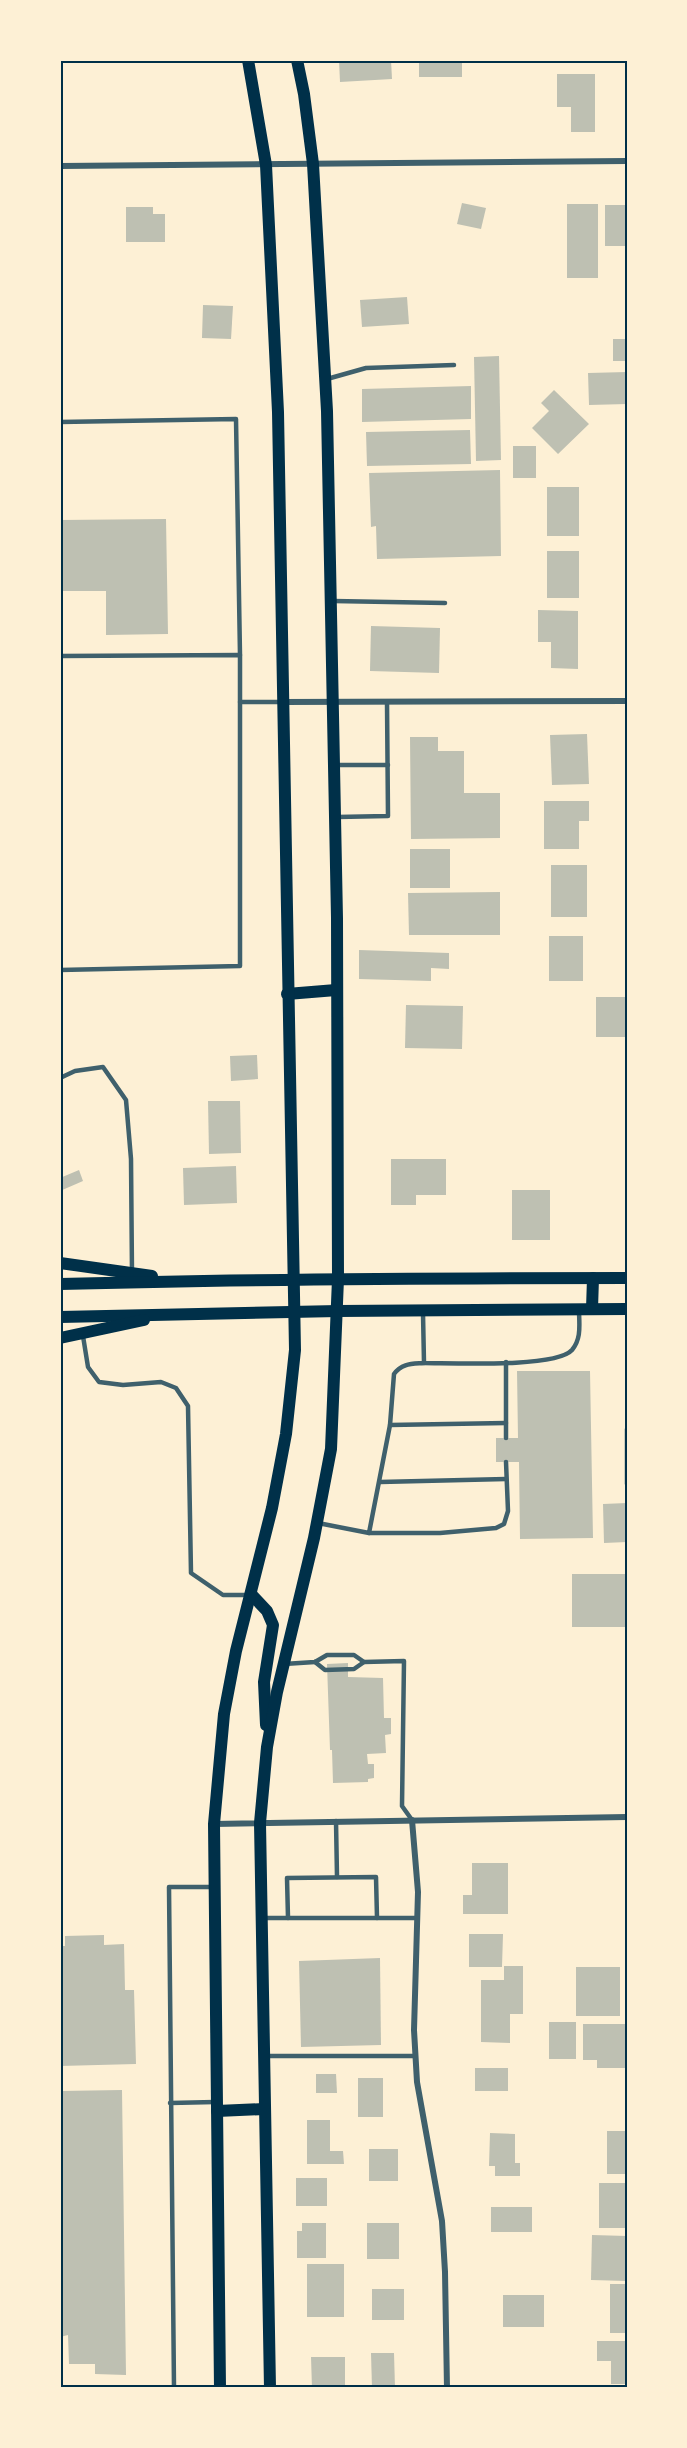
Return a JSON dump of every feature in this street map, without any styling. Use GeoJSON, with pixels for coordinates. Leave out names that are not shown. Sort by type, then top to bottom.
{"type":"FeatureCollection","features":[{"type":"Feature","properties":{"kind":"main road"},"geometry":{"type":"LineString","coordinates":[[220,2388],[214,1824],[224,1714],[236,1650],[252,1595],[286,1434],[295,1350],[278,412],[266,165],[248,60]]}},
{"type":"Feature","properties":{"kind":"main road"},"geometry":{"type":"LineString","coordinates":[[270,2388],[260,1823],[267,1747],[317,1523],[331,1449],[338,1311],[335,817],[325,379],[313,164],[297,60]]}},
{"type":"Feature","properties":{"kind":"main road"},"geometry":{"type":"LineString","coordinates":[[287,994],[336,990]]}},
{"type":"Feature","properties":{"kind":"main road"},"geometry":{"type":"LineString","coordinates":[[60,1263],[189,1281]]}},
{"type":"Feature","properties":{"kind":"main road"},"geometry":{"type":"LineString","coordinates":[[592,1310],[593,1278]]}},
{"type":"Feature","properties":{"kind":"main road"},"geometry":{"type":"LineString","coordinates":[[60,1284],[293,1279],[627,1278]]}},
{"type":"Feature","properties":{"kind":"main road"},"geometry":{"type":"LineString","coordinates":[[60,1317],[338,1311],[627,1309]]}},
{"type":"Feature","properties":{"kind":"main road"},"geometry":{"type":"LineString","coordinates":[[60,1338],[172,1314]]}},
{"type":"Feature","properties":{"kind":"main road"},"geometry":{"type":"LineString","coordinates":[[252,1595],[267,1611],[273,1625],[264,1682],[267,1747]]}},
{"type":"Feature","properties":{"kind":"main road"},"geometry":{"type":"LineString","coordinates":[[216,2107],[264,2109]]}},
{"type":"Feature","properties":{"kind":"street"},"geometry":{"type":"LineString","coordinates":[[60,166],[627,161]]}},
{"type":"Feature","properties":{"kind":"street"},"geometry":{"type":"LineString","coordinates":[[283,702],[627,701]]}},
{"type":"Feature","properties":{"kind":"street"},"geometry":{"type":"LineString","coordinates":[[214,1824],[627,1817]]}},
{"type":"Feature","properties":{"kind":"street"},"geometry":{"type":"LineString","coordinates":[[412,1820],[418,1892],[415,2056],[417,2082],[442,2221],[447,2388]]}},
{"type":"Feature","properties":{"kind":"lane"},"geometry":{"type":"LineString","coordinates":[[325,379],[366,368],[454,365]]}},
{"type":"Feature","properties":{"kind":"lane"},"geometry":{"type":"LineString","coordinates":[[60,422],[236,419],[240,656],[240,966],[60,970]]}},
{"type":"Feature","properties":{"kind":"lane"},"geometry":{"type":"LineString","coordinates":[[330,601],[445,603]]}},
{"type":"Feature","properties":{"kind":"lane"},"geometry":{"type":"LineString","coordinates":[[60,657],[240,656]]}},
{"type":"Feature","properties":{"kind":"lane"},"geometry":{"type":"LineString","coordinates":[[240,702],[283,702]]}},
{"type":"Feature","properties":{"kind":"lane"},"geometry":{"type":"LineString","coordinates":[[335,817],[388,816],[387,702]]}},
{"type":"Feature","properties":{"kind":"lane"},"geometry":{"type":"LineString","coordinates":[[334,765],[388,765]]}},
{"type":"Feature","properties":{"kind":"lane"},"geometry":{"type":"LineString","coordinates":[[60,1078],[75,1071],[103,1067],[126,1100],[131,1159],[132,1273]]}},
{"type":"Feature","properties":{"kind":"lane"},"geometry":{"type":"LineString","coordinates":[[423,1310],[424,1363]]}},
{"type":"Feature","properties":{"kind":"lane"},"geometry":{"type":"LineString","coordinates":[[369,1533],[390,1425],[394,1374],[398,1369],[406,1364],[559,1359],[571,1352],[578,1341],[579,1310]]}},
{"type":"Feature","properties":{"kind":"lane"},"geometry":{"type":"LineString","coordinates":[[82,1334],[88,1367],[99,1382],[123,1385],[161,1382],[176,1388],[188,1406],[191,1572],[223,1594],[252,1595]]}},
{"type":"Feature","properties":{"kind":"lane"},"geometry":{"type":"LineString","coordinates":[[506,1362],[506,1438]]}},
{"type":"Feature","properties":{"kind":"lane"},"geometry":{"type":"LineString","coordinates":[[390,1425],[506,1423]]}},
{"type":"Feature","properties":{"kind":"lane"},"geometry":{"type":"LineString","coordinates":[[627,1429],[627,1484]]}},
{"type":"Feature","properties":{"kind":"lane"},"geometry":{"type":"LineString","coordinates":[[317,1523],[369,1533],[440,1533],[496,1528],[504,1524],[508,1510],[506,1462]]}},
{"type":"Feature","properties":{"kind":"lane"},"geometry":{"type":"LineString","coordinates":[[380,1482],[507,1479]]}},
{"type":"Feature","properties":{"kind":"lane"},"geometry":{"type":"LineString","coordinates":[[284,1664],[315,1662],[327,1655],[354,1655],[364,1662]]}},
{"type":"Feature","properties":{"kind":"lane"},"geometry":{"type":"LineString","coordinates":[[315,1662],[325,1670],[354,1669],[364,1662],[404,1661],[402,1806],[412,1820]]}},
{"type":"Feature","properties":{"kind":"lane"},"geometry":{"type":"LineString","coordinates":[[336,1821],[337,1877]]}},
{"type":"Feature","properties":{"kind":"lane"},"geometry":{"type":"LineString","coordinates":[[288,1918],[287,1878],[376,1877],[377,1918]]}},
{"type":"Feature","properties":{"kind":"lane"},"geometry":{"type":"LineString","coordinates":[[174,2388],[169,1887],[214,1887]]}},
{"type":"Feature","properties":{"kind":"lane"},"geometry":{"type":"LineString","coordinates":[[262,1918],[417,1918]]}},
{"type":"Feature","properties":{"kind":"lane"},"geometry":{"type":"LineString","coordinates":[[263,2056],[415,2056]]}},
{"type":"Feature","properties":{"kind":"lane"},"geometry":{"type":"LineString","coordinates":[[170,2103],[216,2107]]}},
{"type":"Feature","properties":{"kind":"building"},"geometry":{"type":"Polygon","coordinates":[[[339,60],[391,60],[392,79],[340,82],[339,60]]]}},
{"type":"Feature","properties":{"kind":"building"},"geometry":{"type":"Polygon","coordinates":[[[419,60],[462,60],[462,77],[419,77],[419,60]]]}},
{"type":"Feature","properties":{"kind":"building"},"geometry":{"type":"Polygon","coordinates":[[[557,74],[595,74],[595,132],[571,132],[571,107],[557,107],[557,74]]]}},
{"type":"Feature","properties":{"kind":"building"},"geometry":{"type":"Polygon","coordinates":[[[462,203],[486,208],[481,229],[457,224],[462,203]]]}},
{"type":"Feature","properties":{"kind":"building"},"geometry":{"type":"Polygon","coordinates":[[[567,204],[598,204],[598,278],[567,278],[567,204]]]}},
{"type":"Feature","properties":{"kind":"building"},"geometry":{"type":"Polygon","coordinates":[[[605,205],[627,205],[627,246],[605,246],[605,205]]]}},
{"type":"Feature","properties":{"kind":"building"},"geometry":{"type":"Polygon","coordinates":[[[126,207],[153,207],[153,214],[165,214],[165,242],[126,242],[126,207]]]}},
{"type":"Feature","properties":{"kind":"building"},"geometry":{"type":"Polygon","coordinates":[[[407,297],[409,324],[362,327],[360,300],[407,297]]]}},
{"type":"Feature","properties":{"kind":"building"},"geometry":{"type":"Polygon","coordinates":[[[203,305],[233,306],[231,339],[202,338],[203,305]]]}},
{"type":"Feature","properties":{"kind":"building"},"geometry":{"type":"Polygon","coordinates":[[[613,339],[627,339],[627,361],[613,361],[613,339]]]}},
{"type":"Feature","properties":{"kind":"building"},"geometry":{"type":"Polygon","coordinates":[[[499,356],[501,460],[476,461],[474,357],[499,356]]]}},
{"type":"Feature","properties":{"kind":"building"},"geometry":{"type":"Polygon","coordinates":[[[627,372],[627,404],[589,405],[588,373],[627,372]]]}},
{"type":"Feature","properties":{"kind":"building"},"geometry":{"type":"Polygon","coordinates":[[[471,386],[471,419],[362,422],[362,389],[471,386]]]}},
{"type":"Feature","properties":{"kind":"building"},"geometry":{"type":"Polygon","coordinates":[[[554,390],[589,424],[558,454],[532,428],[549,411],[541,403],[554,390]]]}},
{"type":"Feature","properties":{"kind":"building"},"geometry":{"type":"Polygon","coordinates":[[[470,430],[471,464],[367,466],[366,432],[470,430]]]}},
{"type":"Feature","properties":{"kind":"building"},"geometry":{"type":"Polygon","coordinates":[[[513,446],[536,446],[536,478],[513,478],[513,446]]]}},
{"type":"Feature","properties":{"kind":"building"},"geometry":{"type":"Polygon","coordinates":[[[500,470],[501,556],[377,559],[376,526],[371,527],[369,473],[500,470]]]}},
{"type":"Feature","properties":{"kind":"building"},"geometry":{"type":"Polygon","coordinates":[[[547,487],[579,487],[579,536],[547,536],[547,487]]]}},
{"type":"Feature","properties":{"kind":"building"},"geometry":{"type":"Polygon","coordinates":[[[166,519],[168,634],[106,635],[106,591],[60,591],[60,520],[166,519]]]}},
{"type":"Feature","properties":{"kind":"building"},"geometry":{"type":"Polygon","coordinates":[[[547,551],[579,551],[579,598],[547,598],[547,551]]]}},
{"type":"Feature","properties":{"kind":"building"},"geometry":{"type":"Polygon","coordinates":[[[538,610],[578,611],[578,669],[551,668],[551,642],[538,642],[538,610]]]}},
{"type":"Feature","properties":{"kind":"building"},"geometry":{"type":"Polygon","coordinates":[[[371,626],[440,628],[439,673],[370,671],[371,626]]]}},
{"type":"Feature","properties":{"kind":"building"},"geometry":{"type":"Polygon","coordinates":[[[587,734],[589,784],[552,785],[550,735],[587,734]]]}},
{"type":"Feature","properties":{"kind":"building"},"geometry":{"type":"Polygon","coordinates":[[[410,737],[438,737],[438,751],[464,751],[464,793],[500,793],[500,838],[411,839],[410,737]]]}},
{"type":"Feature","properties":{"kind":"building"},"geometry":{"type":"Polygon","coordinates":[[[544,801],[589,801],[589,821],[579,821],[579,849],[544,849],[544,801]]]}},
{"type":"Feature","properties":{"kind":"building"},"geometry":{"type":"Polygon","coordinates":[[[410,849],[450,849],[450,888],[410,888],[410,849]]]}},
{"type":"Feature","properties":{"kind":"building"},"geometry":{"type":"Polygon","coordinates":[[[551,865],[587,865],[587,917],[551,917],[551,865]]]}},
{"type":"Feature","properties":{"kind":"building"},"geometry":{"type":"Polygon","coordinates":[[[500,892],[500,935],[409,935],[408,893],[500,892]]]}},
{"type":"Feature","properties":{"kind":"building"},"geometry":{"type":"Polygon","coordinates":[[[549,936],[583,936],[583,981],[549,981],[549,936]]]}},
{"type":"Feature","properties":{"kind":"building"},"geometry":{"type":"Polygon","coordinates":[[[359,950],[449,953],[449,969],[431,968],[431,981],[359,979],[359,950]]]}},
{"type":"Feature","properties":{"kind":"building"},"geometry":{"type":"Polygon","coordinates":[[[596,997],[627,997],[627,1037],[596,1037],[596,997]]]}},
{"type":"Feature","properties":{"kind":"building"},"geometry":{"type":"Polygon","coordinates":[[[406,1005],[463,1006],[462,1049],[405,1048],[406,1005]]]}},
{"type":"Feature","properties":{"kind":"building"},"geometry":{"type":"Polygon","coordinates":[[[257,1055],[258,1079],[231,1081],[230,1056],[257,1055]]]}},
{"type":"Feature","properties":{"kind":"building"},"geometry":{"type":"Polygon","coordinates":[[[208,1101],[240,1101],[241,1153],[209,1154],[208,1101]]]}},
{"type":"Feature","properties":{"kind":"building"},"geometry":{"type":"Polygon","coordinates":[[[391,1159],[446,1159],[446,1195],[416,1195],[416,1205],[391,1205],[391,1159]]]}},
{"type":"Feature","properties":{"kind":"building"},"geometry":{"type":"Polygon","coordinates":[[[236,1166],[237,1203],[184,1205],[183,1168],[236,1166]]]}},
{"type":"Feature","properties":{"kind":"building"},"geometry":{"type":"Polygon","coordinates":[[[79,1170],[83,1181],[60,1191],[60,1178],[79,1170]]]}},
{"type":"Feature","properties":{"kind":"building"},"geometry":{"type":"Polygon","coordinates":[[[512,1190],[550,1190],[550,1240],[512,1240],[512,1190]]]}},
{"type":"Feature","properties":{"kind":"building"},"geometry":{"type":"Polygon","coordinates":[[[517,1371],[590,1371],[593,1538],[520,1539],[519,1462],[496,1462],[496,1438],[518,1438],[517,1371]]]}},
{"type":"Feature","properties":{"kind":"building"},"geometry":{"type":"Polygon","coordinates":[[[627,1503],[627,1542],[604,1543],[603,1504],[627,1503]]]}},
{"type":"Feature","properties":{"kind":"building"},"geometry":{"type":"Polygon","coordinates":[[[572,1574],[627,1574],[627,1627],[572,1627],[572,1574]]]}},
{"type":"Feature","properties":{"kind":"building"},"geometry":{"type":"Polygon","coordinates":[[[348,1663],[348,1677],[383,1678],[384,1718],[391,1718],[391,1734],[385,1735],[386,1753],[367,1754],[368,1764],[374,1764],[374,1778],[368,1779],[368,1782],[333,1783],[327,1664],[348,1663]]]}},
{"type":"Feature","properties":{"kind":"building"},"geometry":{"type":"Polygon","coordinates":[[[472,1863],[508,1863],[508,1914],[463,1914],[463,1895],[472,1895],[472,1863]]]}},
{"type":"Feature","properties":{"kind":"building"},"geometry":{"type":"Polygon","coordinates":[[[469,1934],[503,1934],[502,1967],[469,1967],[469,1934]]]}},
{"type":"Feature","properties":{"kind":"building"},"geometry":{"type":"Polygon","coordinates":[[[104,1935],[104,1945],[124,1944],[125,1990],[134,1990],[136,2064],[60,2066],[60,1946],[65,1946],[65,1936],[104,1935]]]}},
{"type":"Feature","properties":{"kind":"building"},"geometry":{"type":"Polygon","coordinates":[[[380,1958],[381,2045],[301,2047],[299,1961],[380,1958]]]}},
{"type":"Feature","properties":{"kind":"building"},"geometry":{"type":"Polygon","coordinates":[[[504,1966],[523,1966],[523,2014],[510,2014],[510,2043],[481,2042],[481,1980],[504,1980],[504,1966]]]}},
{"type":"Feature","properties":{"kind":"building"},"geometry":{"type":"Polygon","coordinates":[[[576,1967],[620,1967],[620,2016],[576,2016],[576,1967]]]}},
{"type":"Feature","properties":{"kind":"building"},"geometry":{"type":"Polygon","coordinates":[[[549,2022],[576,2022],[576,2059],[549,2059],[549,2022]]]}},
{"type":"Feature","properties":{"kind":"building"},"geometry":{"type":"Polygon","coordinates":[[[583,2024],[625,2024],[627,2068],[597,2068],[597,2060],[583,2060],[583,2024]]]}},
{"type":"Feature","properties":{"kind":"building"},"geometry":{"type":"Polygon","coordinates":[[[475,2068],[508,2068],[508,2091],[475,2091],[475,2068]]]}},
{"type":"Feature","properties":{"kind":"building"},"geometry":{"type":"Polygon","coordinates":[[[316,2074],[336,2074],[337,2093],[316,2093],[316,2074]]]}},
{"type":"Feature","properties":{"kind":"building"},"geometry":{"type":"Polygon","coordinates":[[[358,2078],[383,2078],[383,2117],[358,2117],[358,2078]]]}},
{"type":"Feature","properties":{"kind":"building"},"geometry":{"type":"Polygon","coordinates":[[[122,2090],[126,2375],[95,2374],[95,2364],[69,2364],[68,2335],[60,2337],[60,2091],[122,2090]]]}},
{"type":"Feature","properties":{"kind":"building"},"geometry":{"type":"Polygon","coordinates":[[[307,2120],[330,2120],[330,2151],[343,2151],[344,2164],[307,2164],[307,2120]]]}},
{"type":"Feature","properties":{"kind":"building"},"geometry":{"type":"Polygon","coordinates":[[[607,2131],[627,2131],[627,2174],[607,2174],[607,2131]]]}},
{"type":"Feature","properties":{"kind":"building"},"geometry":{"type":"Polygon","coordinates":[[[490,2133],[515,2134],[515,2163],[520,2163],[520,2176],[495,2176],[495,2166],[489,2166],[490,2133]]]}},
{"type":"Feature","properties":{"kind":"building"},"geometry":{"type":"Polygon","coordinates":[[[369,2149],[398,2149],[398,2181],[369,2181],[369,2149]]]}},
{"type":"Feature","properties":{"kind":"building"},"geometry":{"type":"Polygon","coordinates":[[[296,2178],[327,2178],[327,2206],[296,2206],[296,2178]]]}},
{"type":"Feature","properties":{"kind":"building"},"geometry":{"type":"Polygon","coordinates":[[[599,2183],[627,2183],[627,2228],[599,2228],[599,2183]]]}},
{"type":"Feature","properties":{"kind":"building"},"geometry":{"type":"Polygon","coordinates":[[[491,2207],[532,2207],[532,2232],[491,2232],[491,2207]]]}},
{"type":"Feature","properties":{"kind":"building"},"geometry":{"type":"Polygon","coordinates":[[[302,2223],[326,2223],[326,2258],[297,2258],[297,2231],[302,2231],[302,2223]]]}},
{"type":"Feature","properties":{"kind":"building"},"geometry":{"type":"Polygon","coordinates":[[[367,2223],[399,2223],[399,2259],[367,2259],[367,2223]]]}},
{"type":"Feature","properties":{"kind":"building"},"geometry":{"type":"Polygon","coordinates":[[[592,2235],[627,2236],[627,2281],[591,2280],[592,2235]]]}},
{"type":"Feature","properties":{"kind":"building"},"geometry":{"type":"Polygon","coordinates":[[[307,2264],[344,2264],[344,2317],[307,2317],[307,2264]]]}},
{"type":"Feature","properties":{"kind":"building"},"geometry":{"type":"Polygon","coordinates":[[[610,2284],[627,2284],[627,2333],[610,2333],[610,2284]]]}},
{"type":"Feature","properties":{"kind":"building"},"geometry":{"type":"Polygon","coordinates":[[[372,2289],[404,2289],[404,2320],[372,2320],[372,2289]]]}},
{"type":"Feature","properties":{"kind":"building"},"geometry":{"type":"Polygon","coordinates":[[[503,2295],[544,2295],[544,2327],[503,2327],[503,2295]]]}},
{"type":"Feature","properties":{"kind":"building"},"geometry":{"type":"Polygon","coordinates":[[[597,2341],[627,2341],[627,2384],[611,2384],[611,2361],[597,2361],[597,2341]]]}},
{"type":"Feature","properties":{"kind":"building"},"geometry":{"type":"Polygon","coordinates":[[[371,2353],[394,2353],[395,2388],[372,2388],[371,2353]]]}},
{"type":"Feature","properties":{"kind":"building"},"geometry":{"type":"Polygon","coordinates":[[[311,2357],[345,2357],[345,2388],[312,2388],[311,2357]]]}}]}
